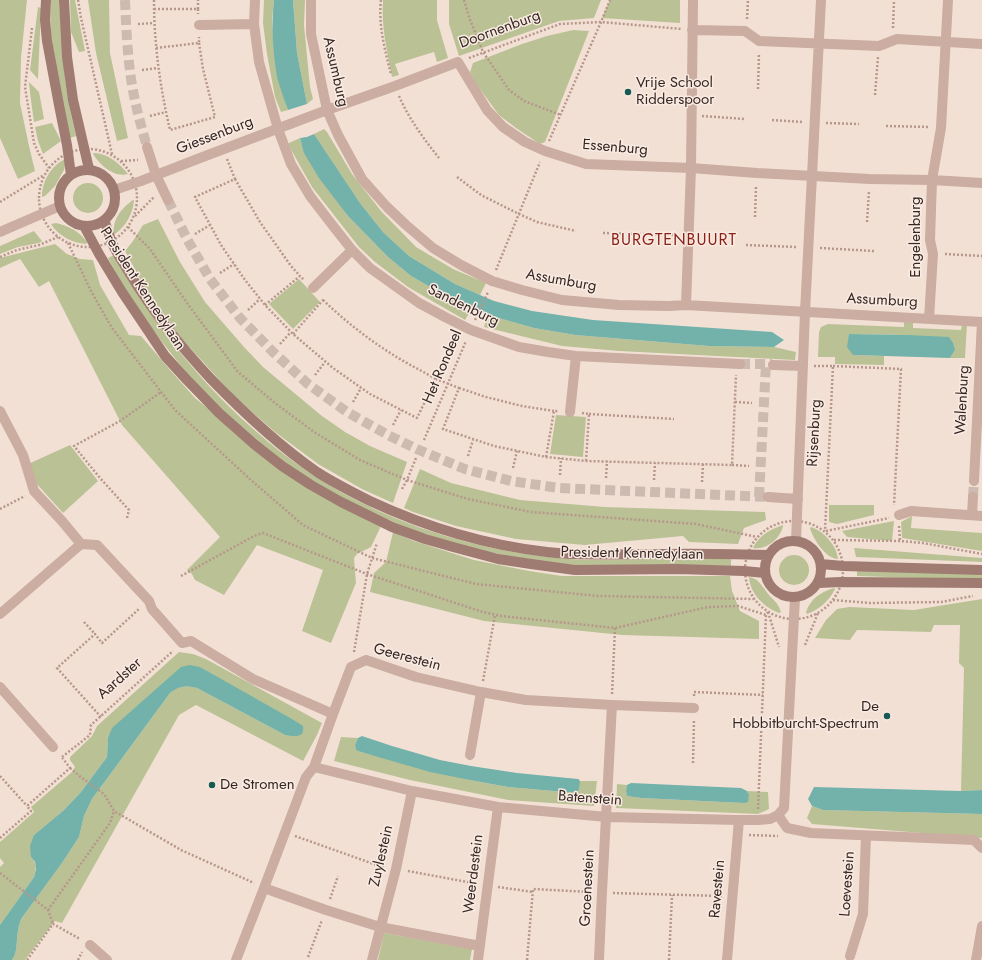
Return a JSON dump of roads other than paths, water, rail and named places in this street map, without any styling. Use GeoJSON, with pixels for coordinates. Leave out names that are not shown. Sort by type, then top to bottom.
{"type":"FeatureCollection","features":[{"type":"Feature","properties":{"kind":"street"},"geometry":{"type":"LineString","coordinates":[[46,0],[46,41],[67,145],[71,175]]}},
{"type":"Feature","properties":{"kind":"street"},"geometry":{"type":"LineString","coordinates":[[64,0],[67,58],[73,100],[89,169]]}},
{"type":"Feature","properties":{"kind":"street","name":"Sandenburg"},"geometry":{"type":"LineString","coordinates":[[255,0],[254,24],[259,62],[278,129],[292,164],[310,196],[352,250],[370,268],[419,303],[445,317],[471,330],[518,347],[576,356],[738,367]]}},
{"type":"Feature","properties":{"kind":"street","name":"Assumburg"},"geometry":{"type":"LineString","coordinates":[[311,0],[311,34],[327,110],[338,135],[362,179],[387,207],[433,248],[492,281],[562,300],[619,305],[686,305],[982,322]]}},
{"type":"Feature","properties":{"kind":"street"},"geometry":{"type":"LineString","coordinates":[[686,305],[691,168],[693,0]]}},
{"type":"Feature","properties":{"kind":"street"},"geometry":{"type":"LineString","coordinates":[[805,312],[821,0]]}},
{"type":"Feature","properties":{"kind":"street"},"geometry":{"type":"LineString","coordinates":[[946,42],[948,0]]}},
{"type":"Feature","properties":{"kind":"street"},"geometry":{"type":"LineString","coordinates":[[199,25],[254,24]]}},
{"type":"Feature","properties":{"kind":"street"},"geometry":{"type":"LineString","coordinates":[[692,30],[745,31],[759,41],[819,44],[879,46],[897,39],[982,44]]}},
{"type":"Feature","properties":{"kind":"street","name":"Engelenburg"},"geometry":{"type":"LineString","coordinates":[[929,319],[934,254],[930,240],[932,180],[941,128],[946,42]]}},
{"type":"Feature","properties":{"kind":"street","name":"Doornenburg"},"geometry":{"type":"LineString","coordinates":[[327,110],[458,62]]}},
{"type":"Feature","properties":{"kind":"street","name":"Essenburg"},"geometry":{"type":"LineString","coordinates":[[458,62],[487,110],[504,127],[525,142],[545,151],[586,164],[691,168]]}},
{"type":"Feature","properties":{"kind":"street","name":"Giessenburg"},"geometry":{"type":"LineString","coordinates":[[114,190],[327,110]]}},
{"type":"Feature","properties":{"kind":"street"},"geometry":{"type":"LineString","coordinates":[[147,147],[156,175],[168,200]]}},
{"type":"Feature","properties":{"kind":"street","name":"Engelenburg"},"geometry":{"type":"LineString","coordinates":[[691,168],[757,174],[932,180]]}},
{"type":"Feature","properties":{"kind":"street"},"geometry":{"type":"LineString","coordinates":[[89,169],[98,171],[111,182],[115,198],[114,206],[110,214],[104,220],[95,225],[84,226],[69,219],[60,206],[59,197],[60,188],[64,181],[80,170],[89,169]]}},
{"type":"Feature","properties":{"kind":"street"},"geometry":{"type":"LineString","coordinates":[[932,180],[982,183]]}},
{"type":"Feature","properties":{"kind":"street"},"geometry":{"type":"LineString","coordinates":[[0,232],[60,206]]}},
{"type":"Feature","properties":{"kind":"street","name":"President Kennedylaan"},"geometry":{"type":"LineString","coordinates":[[104,220],[115,249],[136,283],[179,344],[201,369],[232,402],[289,452],[319,473],[346,489],[398,514],[429,526],[499,545],[574,554],[679,553],[768,555]]}},
{"type":"Feature","properties":{"kind":"street","name":"President Kennedylaan"},"geometry":{"type":"LineString","coordinates":[[84,226],[122,292],[165,356],[187,380],[219,413],[254,444],[282,466],[341,502],[392,527],[425,539],[453,548],[498,559],[575,570],[678,569],[764,572]]}},
{"type":"Feature","properties":{"kind":"street"},"geometry":{"type":"LineString","coordinates":[[313,288],[352,250]]}},
{"type":"Feature","properties":{"kind":"street","name":"Rijsenburg"},"geometry":{"type":"LineString","coordinates":[[796,541],[805,312]]}},
{"type":"Feature","properties":{"kind":"street","name":"Walenburg"},"geometry":{"type":"LineString","coordinates":[[974,481],[982,322]]}},
{"type":"Feature","properties":{"kind":"street"},"geometry":{"type":"LineString","coordinates":[[570,412],[576,356]]}},
{"type":"Feature","properties":{"kind":"street"},"geometry":{"type":"LineString","coordinates":[[773,364],[803,366]]}},
{"type":"Feature","properties":{"kind":"street"},"geometry":{"type":"LineString","coordinates":[[0,410],[23,455],[34,491],[81,544]]}},
{"type":"Feature","properties":{"kind":"street"},"geometry":{"type":"LineString","coordinates":[[768,498],[798,499]]}},
{"type":"Feature","properties":{"kind":"street"},"geometry":{"type":"LineString","coordinates":[[896,516],[911,512],[977,515],[973,498]]}},
{"type":"Feature","properties":{"kind":"street"},"geometry":{"type":"LineString","coordinates":[[796,541],[812,548],[818,556],[822,572],[815,588],[808,594],[795,598],[784,597],[775,591],[768,583],[764,572],[765,563],[768,555],[780,544],[796,541]]}},
{"type":"Feature","properties":{"kind":"street"},"geometry":{"type":"LineString","coordinates":[[0,614],[81,544],[98,545],[149,601],[152,609],[182,643],[191,641],[253,679],[333,714]]}},
{"type":"Feature","properties":{"kind":"street"},"geometry":{"type":"LineString","coordinates":[[821,564],[982,570]]}},
{"type":"Feature","properties":{"kind":"street"},"geometry":{"type":"LineString","coordinates":[[818,583],[982,583]]}},
{"type":"Feature","properties":{"kind":"street"},"geometry":{"type":"LineString","coordinates":[[778,815],[784,808],[795,598]]}},
{"type":"Feature","properties":{"kind":"street","name":"Geerestein"},"geometry":{"type":"LineString","coordinates":[[314,767],[351,667],[366,660],[416,677],[481,692],[526,700],[694,708]]}},
{"type":"Feature","properties":{"kind":"street"},"geometry":{"type":"LineString","coordinates":[[0,687],[53,747]]}},
{"type":"Feature","properties":{"kind":"street"},"geometry":{"type":"LineString","coordinates":[[470,755],[481,692]]}},
{"type":"Feature","properties":{"kind":"street"},"geometry":{"type":"LineString","coordinates":[[607,817],[612,705]]}},
{"type":"Feature","properties":{"kind":"street"},"geometry":{"type":"LineString","coordinates":[[236,960],[306,777],[314,767]]}},
{"type":"Feature","properties":{"kind":"street","name":"Batenstein"},"geometry":{"type":"LineString","coordinates":[[314,767],[412,791],[498,807],[607,817],[758,820],[770,819],[778,815]]}},
{"type":"Feature","properties":{"kind":"street","name":"Zuylestein"},"geometry":{"type":"LineString","coordinates":[[372,960],[396,869],[412,791]]}},
{"type":"Feature","properties":{"kind":"street","name":"Weerdestein"},"geometry":{"type":"LineString","coordinates":[[478,960],[498,807]]}},
{"type":"Feature","properties":{"kind":"street","name":"Loevestein"},"geometry":{"type":"LineString","coordinates":[[778,815],[787,828],[811,833],[974,840],[982,848]]}},
{"type":"Feature","properties":{"kind":"street","name":"Groenestein"},"geometry":{"type":"LineString","coordinates":[[600,960],[602,892],[607,817]]}},
{"type":"Feature","properties":{"kind":"street","name":"Ravestein"},"geometry":{"type":"LineString","coordinates":[[727,960],[739,820]]}},
{"type":"Feature","properties":{"kind":"street","name":"Loevestein"},"geometry":{"type":"LineString","coordinates":[[850,956],[863,914],[866,836]]}},
{"type":"Feature","properties":{"kind":"street"},"geometry":{"type":"LineString","coordinates":[[264,888],[380,927],[480,946]]}},
{"type":"Feature","properties":{"kind":"street"},"geometry":{"type":"LineString","coordinates":[[976,960],[982,926]]}},
{"type":"Feature","properties":{"kind":"street"},"geometry":{"type":"LineString","coordinates":[[90,945],[107,960]]}},
{"type":"Feature","properties":{"kind":"water"},"geometry":{"type":"Polygon","coordinates":[[[274,0],[293,0],[297,53],[307,104],[288,110],[277,77],[273,29],[274,0]]]}},
{"type":"Feature","properties":{"kind":"water"},"geometry":{"type":"Polygon","coordinates":[[[314,134],[360,203],[383,232],[409,256],[455,284],[480,295],[494,301],[532,311],[593,320],[772,332],[784,340],[774,347],[709,346],[575,335],[534,328],[488,315],[453,300],[411,276],[388,257],[348,216],[319,178],[304,153],[300,138],[314,134]]]}},
{"type":"Feature","properties":{"kind":"water"},"geometry":{"type":"Polygon","coordinates":[[[849,334],[949,337],[955,350],[950,358],[853,355],[847,347],[849,334]]]}},
{"type":"Feature","properties":{"kind":"water"},"geometry":{"type":"Polygon","coordinates":[[[190,665],[200,667],[292,719],[303,726],[301,735],[285,735],[197,688],[183,687],[170,693],[92,799],[84,816],[79,837],[21,919],[18,928],[14,957],[12,960],[0,960],[0,925],[34,877],[36,869],[35,862],[31,857],[30,846],[34,835],[64,810],[81,792],[107,757],[108,738],[112,728],[181,667],[190,665]]]}},
{"type":"Feature","properties":{"kind":"water"},"geometry":{"type":"Polygon","coordinates":[[[362,736],[440,760],[517,773],[578,779],[580,781],[579,789],[577,792],[565,792],[508,787],[430,772],[356,750],[355,745],[358,738],[362,736]]]}},
{"type":"Feature","properties":{"kind":"water"},"geometry":{"type":"Polygon","coordinates":[[[631,783],[741,788],[747,791],[749,795],[748,802],[744,803],[641,798],[627,796],[627,785],[631,783]]]}},
{"type":"Feature","properties":{"kind":"water"},"geometry":{"type":"Polygon","coordinates":[[[814,787],[961,791],[982,790],[982,814],[823,810],[812,806],[808,799],[814,787]]]}},
{"type":"Feature","properties":{"kind":"tunnel"},"geometry":{"type":"LineString","coordinates":[[125,0],[127,45],[131,81],[147,147]]}},
{"type":"Feature","properties":{"kind":"tunnel"},"geometry":{"type":"LineString","coordinates":[[168,200],[187,239],[210,279],[240,318],[273,352],[308,384],[347,412],[388,435],[465,469],[511,481],[559,488],[768,497]]}},
{"type":"Feature","properties":{"kind":"tunnel"},"geometry":{"type":"LineString","coordinates":[[740,364],[772,364]]}},
{"type":"Feature","properties":{"kind":"tunnel"},"geometry":{"type":"LineString","coordinates":[[759,497],[766,364]]}},
{"type":"Feature","properties":{"kind":"tunnel"},"geometry":{"type":"LineString","coordinates":[[973,497],[974,481]]}},
{"type":"Feature","properties":{"kind":"place","name":"Vrije School Ridderspoor"},"geometry":{"type":"Point","coordinates":[628,92]}},
{"type":"Feature","properties":{"kind":"place","name":"De Hobbitburcht-Spectrum"},"geometry":{"type":"Point","coordinates":[887,716]}},
{"type":"Feature","properties":{"kind":"place","name":"De Stromen"},"geometry":{"type":"Point","coordinates":[212,785]}},
{"type":"Feature","properties":{"kind":"district","name":"BURGTENBUURT"},"geometry":{"type":"Point","coordinates":[674,241]}}]}
